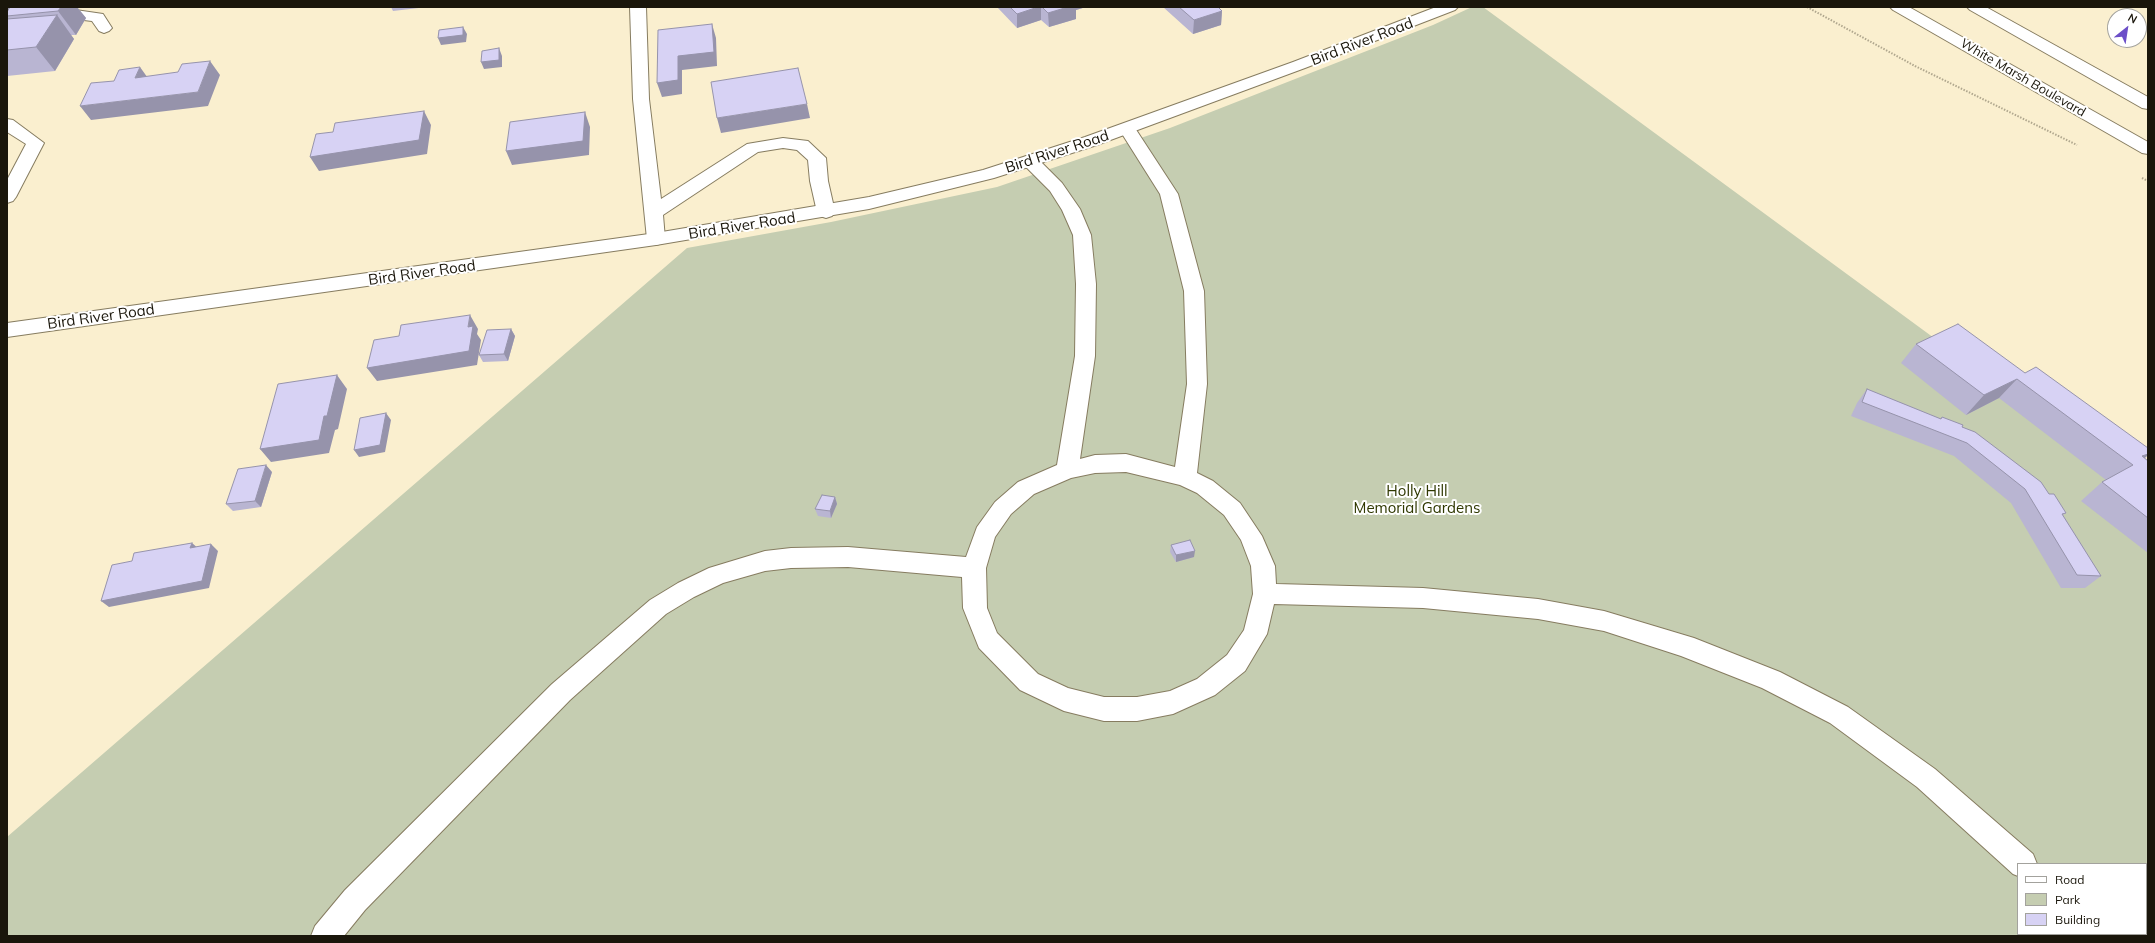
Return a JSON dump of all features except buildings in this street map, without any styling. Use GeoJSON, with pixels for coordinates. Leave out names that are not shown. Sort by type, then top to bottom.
{"type":"FeatureCollection","features":[{"type":"Feature","properties":{"kind":"street"},"geometry":{"type":"LineString","coordinates":[[638,7],[641,99],[656,239]]}},
{"type":"Feature","properties":{"kind":"street","name":"Bird River Road"},"geometry":{"type":"LineString","coordinates":[[7,330],[656,239],[826,212],[936,187],[1030,161],[1127,129],[1450,7]]}},
{"type":"Feature","properties":{"kind":"street","name":"White Marsh Boulevard"},"geometry":{"type":"LineString","coordinates":[[1898,7],[2148,149]]}},
{"type":"Feature","properties":{"kind":"street"},"geometry":{"type":"LineString","coordinates":[[1975,7],[2148,104]]}},
{"type":"Feature","properties":{"kind":"street"},"geometry":{"type":"LineString","coordinates":[[7,14],[43,10],[98,17],[104,28]]}},
{"type":"Feature","properties":{"kind":"street"},"geometry":{"type":"LineString","coordinates":[[7,124],[35,143],[7,197]]}},
{"type":"Feature","properties":{"kind":"street"},"geometry":{"type":"LineString","coordinates":[[1127,129],[1169,194],[1194,290],[1197,384],[1185,478]]}},
{"type":"Feature","properties":{"kind":"street"},"geometry":{"type":"LineString","coordinates":[[654,212],[753,148],[783,143],[802,145],[818,158],[819,181],[826,212]]}},
{"type":"Feature","properties":{"kind":"street"},"geometry":{"type":"LineString","coordinates":[[1030,161],[1056,187],[1071,209],[1082,235],[1086,284],[1085,356],[1068,470]]}},
{"type":"Feature","properties":{"kind":"street"},"geometry":{"type":"LineString","coordinates":[[1126,463],[1185,478],[1205,488],[1232,509],[1251,536],[1263,566],[1265,594],[1255,634],[1236,663],[1206,687],[1174,702],[1137,709],[1104,709],[1064,699],[1029,682],[988,640],[976,608],[974,568],[985,534],[1003,508],[1026,488],[1068,470],[1095,464],[1126,463]]}},
{"type":"Feature","properties":{"kind":"street"},"geometry":{"type":"LineString","coordinates":[[325,936],[355,900],[562,692],[658,607],[686,590],[717,575],[765,561],[791,558],[848,557],[974,568]]}},
{"type":"Feature","properties":{"kind":"street"},"geometry":{"type":"LineString","coordinates":[[1265,594],[1422,598],[1538,609],[1604,621],[1685,646],[1771,680],[1839,715],[1926,778],[2022,863]]}},
{"type":"Feature","properties":{"kind":"path"},"geometry":{"type":"LineString","coordinates":[[1807,7],[1915,66],[2080,147]]}},
{"type":"Feature","properties":{"kind":"path"},"geometry":{"type":"LineString","coordinates":[[2136,175],[2148,181]]}},
{"type":"Feature","properties":{"kind":"green space","name":"Holly Hill Memorial Gardens"},"geometry":{"type":"Polygon","coordinates":[[[1472,7],[1483,7],[2148,495],[2148,936],[7,936],[7,837],[687,248],[831,222],[997,187],[1170,128],[1433,25],[1472,7]]]}}]}
